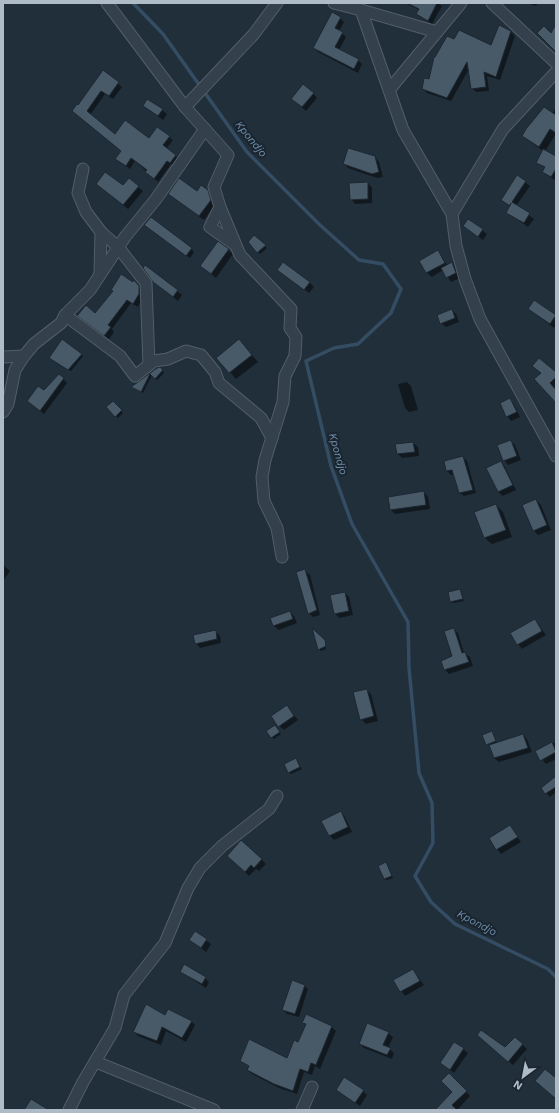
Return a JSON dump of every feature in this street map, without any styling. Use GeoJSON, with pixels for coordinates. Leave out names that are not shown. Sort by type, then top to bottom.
{"type":"FeatureCollection","features":[{"type":"Feature","properties":{"kind":"street"},"geometry":{"type":"LineString","coordinates":[[107,3],[205,129],[228,155],[214,187],[220,207],[235,244],[240,255],[291,309],[290,328],[296,337],[295,356],[285,376],[283,402],[265,460],[263,483],[264,501],[277,528],[282,557]]}},
{"type":"Feature","properties":{"kind":"street"},"geometry":{"type":"LineString","coordinates":[[187,104],[254,34],[277,3]]}},
{"type":"Feature","properties":{"kind":"street"},"geometry":{"type":"LineString","coordinates":[[334,3],[437,32]]}},
{"type":"Feature","properties":{"kind":"street"},"geometry":{"type":"LineString","coordinates":[[389,90],[461,3]]}},
{"type":"Feature","properties":{"kind":"street"},"geometry":{"type":"LineString","coordinates":[[492,3],[556,63]]}},
{"type":"Feature","properties":{"kind":"street"},"geometry":{"type":"LineString","coordinates":[[361,10],[403,130],[452,214],[456,246],[465,279],[480,319],[556,456]]}},
{"type":"Feature","properties":{"kind":"street"},"geometry":{"type":"LineString","coordinates":[[452,214],[503,129],[556,72]]}},
{"type":"Feature","properties":{"kind":"street"},"geometry":{"type":"LineString","coordinates":[[3,412],[8,404],[15,370],[24,356],[34,344],[61,323],[65,315],[90,290],[118,247],[156,199],[205,129]]}},
{"type":"Feature","properties":{"kind":"street"},"geometry":{"type":"LineString","coordinates":[[84,169],[78,193],[86,212],[101,232],[118,247],[146,283],[149,366]]}},
{"type":"Feature","properties":{"kind":"street"},"geometry":{"type":"LineString","coordinates":[[220,207],[210,227],[235,244]]}},
{"type":"Feature","properties":{"kind":"street"},"geometry":{"type":"LineString","coordinates":[[100,274],[101,232]]}},
{"type":"Feature","properties":{"kind":"street"},"geometry":{"type":"LineString","coordinates":[[65,315],[120,356],[135,376],[154,361],[168,359],[186,352],[201,355],[215,372],[219,383],[261,418],[272,438]]}},
{"type":"Feature","properties":{"kind":"street"},"geometry":{"type":"LineString","coordinates":[[3,357],[24,356]]}},
{"type":"Feature","properties":{"kind":"street"},"geometry":{"type":"LineString","coordinates":[[68,1110],[115,1028],[124,995],[165,943],[188,888],[200,868],[222,846],[269,809],[277,796]]}},
{"type":"Feature","properties":{"kind":"street"},"geometry":{"type":"LineString","coordinates":[[96,1062],[214,1110]]}},
{"type":"Feature","properties":{"kind":"street"},"geometry":{"type":"LineString","coordinates":[[302,1110],[312,1087]]}},
{"type":"Feature","properties":{"kind":"building"},"geometry":{"type":"Polygon","coordinates":[[[407,3],[437,3],[428,21],[416,14],[419,9],[407,3]]]}},
{"type":"Feature","properties":{"kind":"building"},"geometry":{"type":"Polygon","coordinates":[[[332,12],[341,17],[335,28],[343,32],[335,47],[359,59],[354,69],[313,48],[332,12]]]}},
{"type":"Feature","properties":{"kind":"building"},"geometry":{"type":"Polygon","coordinates":[[[556,24],[556,52],[537,33],[544,26],[551,33],[556,24]]]}},
{"type":"Feature","properties":{"kind":"building"},"geometry":{"type":"Polygon","coordinates":[[[499,25],[511,31],[496,77],[484,72],[486,87],[471,89],[467,62],[447,98],[422,89],[424,78],[429,79],[434,57],[447,36],[454,39],[459,30],[491,45],[499,25]]]}},
{"type":"Feature","properties":{"kind":"building"},"geometry":{"type":"Polygon","coordinates":[[[103,70],[119,82],[109,96],[101,91],[87,111],[115,134],[125,120],[149,138],[157,127],[170,136],[163,145],[176,155],[170,163],[167,161],[154,179],[145,172],[147,170],[131,158],[126,166],[115,159],[121,151],[72,111],[103,70]]]}},
{"type":"Feature","properties":{"kind":"building"},"geometry":{"type":"Polygon","coordinates":[[[303,84],[314,93],[302,107],[291,99],[303,84]]]}},
{"type":"Feature","properties":{"kind":"building"},"geometry":{"type":"Polygon","coordinates":[[[147,99],[163,109],[158,116],[143,106],[147,99]]]}},
{"type":"Feature","properties":{"kind":"building"},"geometry":{"type":"Polygon","coordinates":[[[544,107],[556,115],[556,133],[550,129],[539,147],[522,136],[544,107]]]}},
{"type":"Feature","properties":{"kind":"building"},"geometry":{"type":"Polygon","coordinates":[[[348,148],[375,156],[379,172],[372,174],[343,164],[348,148]]]}},
{"type":"Feature","properties":{"kind":"building"},"geometry":{"type":"Polygon","coordinates":[[[543,149],[556,156],[556,169],[551,177],[542,172],[545,167],[536,163],[543,149]]]}},
{"type":"Feature","properties":{"kind":"building"},"geometry":{"type":"Polygon","coordinates":[[[105,172],[123,185],[129,178],[139,186],[123,205],[96,184],[105,172]]]}},
{"type":"Feature","properties":{"kind":"building"},"geometry":{"type":"Polygon","coordinates":[[[517,175],[526,181],[512,202],[530,213],[524,223],[506,213],[510,206],[501,200],[517,175]]]}},
{"type":"Feature","properties":{"kind":"building"},"geometry":{"type":"Polygon","coordinates":[[[179,178],[197,191],[201,185],[208,190],[211,200],[199,216],[168,194],[179,178]]]}},
{"type":"Feature","properties":{"kind":"building"},"geometry":{"type":"Polygon","coordinates":[[[368,182],[368,199],[350,200],[349,183],[368,182]]]}},
{"type":"Feature","properties":{"kind":"building"},"geometry":{"type":"Polygon","coordinates":[[[151,217],[192,248],[186,256],[144,225],[151,217]]]}},
{"type":"Feature","properties":{"kind":"building"},"geometry":{"type":"Polygon","coordinates":[[[468,219],[483,229],[478,237],[463,226],[468,219]]]}},
{"type":"Feature","properties":{"kind":"building"},"geometry":{"type":"Polygon","coordinates":[[[254,235],[266,245],[257,253],[248,242],[254,235]]]}},
{"type":"Feature","properties":{"kind":"building"},"geometry":{"type":"Polygon","coordinates":[[[218,241],[229,249],[211,274],[200,266],[218,241]]]}},
{"type":"Feature","properties":{"kind":"building"},"geometry":{"type":"Polygon","coordinates":[[[438,250],[445,263],[426,273],[419,261],[438,250]]]}},
{"type":"Feature","properties":{"kind":"building"},"geometry":{"type":"Polygon","coordinates":[[[283,262],[310,282],[304,290],[277,270],[283,262]]]}},
{"type":"Feature","properties":{"kind":"building"},"geometry":{"type":"Polygon","coordinates":[[[452,262],[456,273],[446,278],[441,268],[452,262]]]}},
{"type":"Feature","properties":{"kind":"building"},"geometry":{"type":"Polygon","coordinates":[[[145,265],[178,290],[173,297],[153,282],[143,268],[145,265]]]}},
{"type":"Feature","properties":{"kind":"building"},"geometry":{"type":"Polygon","coordinates":[[[121,274],[133,282],[134,280],[139,286],[139,294],[133,304],[127,300],[108,325],[111,327],[104,336],[77,316],[86,305],[95,313],[113,291],[111,290],[121,274]]]}},
{"type":"Feature","properties":{"kind":"building"},"geometry":{"type":"Polygon","coordinates":[[[534,300],[556,315],[550,324],[528,309],[534,300]]]}},
{"type":"Feature","properties":{"kind":"building"},"geometry":{"type":"Polygon","coordinates":[[[452,309],[455,318],[440,324],[437,315],[452,309]]]}},
{"type":"Feature","properties":{"kind":"building"},"geometry":{"type":"Polygon","coordinates":[[[62,339],[82,354],[68,370],[49,358],[62,339]]]}},
{"type":"Feature","properties":{"kind":"building"},"geometry":{"type":"Polygon","coordinates":[[[239,339],[252,355],[229,373],[216,358],[239,339]]]}},
{"type":"Feature","properties":{"kind":"building"},"geometry":{"type":"Polygon","coordinates":[[[539,358],[556,372],[556,377],[550,383],[556,390],[556,403],[534,379],[541,373],[532,366],[539,358]]]}},
{"type":"Feature","properties":{"kind":"building"},"geometry":{"type":"Polygon","coordinates":[[[160,367],[163,370],[155,379],[150,374],[141,392],[131,387],[157,368],[160,367]]]}},
{"type":"Feature","properties":{"kind":"building"},"geometry":{"type":"Polygon","coordinates":[[[59,374],[64,378],[40,411],[27,401],[38,386],[44,390],[59,374]]]}},
{"type":"Feature","properties":{"kind":"building"},"geometry":{"type":"Polygon","coordinates":[[[510,398],[517,412],[506,417],[500,403],[510,398]]]}},
{"type":"Feature","properties":{"kind":"building"},"geometry":{"type":"Polygon","coordinates":[[[113,401],[122,410],[115,417],[106,407],[113,401]]]}},
{"type":"Feature","properties":{"kind":"building"},"geometry":{"type":"Polygon","coordinates":[[[511,440],[517,456],[503,461],[497,445],[511,440]]]}},
{"type":"Feature","properties":{"kind":"building"},"geometry":{"type":"Polygon","coordinates":[[[413,442],[415,452],[397,454],[395,444],[413,442]]]}},
{"type":"Feature","properties":{"kind":"building"},"geometry":{"type":"Polygon","coordinates":[[[463,456],[473,490],[459,493],[452,470],[446,471],[444,461],[463,456]]]}},
{"type":"Feature","properties":{"kind":"building"},"geometry":{"type":"Polygon","coordinates":[[[501,461],[513,485],[498,492],[486,468],[501,461]]]}},
{"type":"Feature","properties":{"kind":"building"},"geometry":{"type":"Polygon","coordinates":[[[424,491],[426,505],[390,510],[388,497],[424,491]]]}},
{"type":"Feature","properties":{"kind":"building"},"geometry":{"type":"Polygon","coordinates":[[[536,499],[547,525],[533,531],[522,505],[536,499]]]}},
{"type":"Feature","properties":{"kind":"building"},"geometry":{"type":"Polygon","coordinates":[[[496,504],[506,530],[484,538],[474,512],[496,504]]]}},
{"type":"Feature","properties":{"kind":"building"},"geometry":{"type":"Polygon","coordinates":[[[305,569],[317,610],[308,614],[296,572],[305,569]]]}},
{"type":"Feature","properties":{"kind":"building"},"geometry":{"type":"Polygon","coordinates":[[[460,589],[463,599],[450,602],[448,592],[460,589]]]}},
{"type":"Feature","properties":{"kind":"building"},"geometry":{"type":"Polygon","coordinates":[[[345,592],[349,611],[334,614],[330,595],[345,592]]]}},
{"type":"Feature","properties":{"kind":"building"},"geometry":{"type":"Polygon","coordinates":[[[290,611],[293,619],[273,626],[270,618],[290,611]]]}},
{"type":"Feature","properties":{"kind":"building"},"geometry":{"type":"Polygon","coordinates":[[[535,619],[542,631],[517,645],[510,633],[535,619]]]}},
{"type":"Feature","properties":{"kind":"building"},"geometry":{"type":"Polygon","coordinates":[[[312,628],[325,640],[326,646],[318,650],[312,628]]]}},
{"type":"Feature","properties":{"kind":"building"},"geometry":{"type":"Polygon","coordinates":[[[454,628],[462,653],[465,652],[469,662],[444,670],[441,661],[452,656],[444,631],[454,628]]]}},
{"type":"Feature","properties":{"kind":"building"},"geometry":{"type":"Polygon","coordinates":[[[216,630],[217,639],[195,644],[193,635],[216,630]]]}},
{"type":"Feature","properties":{"kind":"building"},"geometry":{"type":"Polygon","coordinates":[[[367,689],[374,716],[360,720],[353,692],[367,689]]]}},
{"type":"Feature","properties":{"kind":"building"},"geometry":{"type":"Polygon","coordinates":[[[287,705],[294,716],[278,727],[271,716],[287,705]]]}},
{"type":"Feature","properties":{"kind":"building"},"geometry":{"type":"Polygon","coordinates":[[[275,725],[280,732],[271,738],[266,731],[275,725]]]}},
{"type":"Feature","properties":{"kind":"building"},"geometry":{"type":"Polygon","coordinates":[[[492,731],[496,741],[486,745],[482,735],[492,731]]]}},
{"type":"Feature","properties":{"kind":"building"},"geometry":{"type":"Polygon","coordinates":[[[523,734],[528,748],[494,758],[489,745],[523,734]]]}},
{"type":"Feature","properties":{"kind":"building"},"geometry":{"type":"Polygon","coordinates":[[[552,742],[556,752],[540,761],[535,751],[552,742]]]}},
{"type":"Feature","properties":{"kind":"building"},"geometry":{"type":"Polygon","coordinates":[[[296,758],[300,767],[288,773],[284,764],[296,758]]]}},
{"type":"Feature","properties":{"kind":"building"},"geometry":{"type":"Polygon","coordinates":[[[556,776],[556,787],[545,794],[541,788],[556,776]]]}},
{"type":"Feature","properties":{"kind":"building"},"geometry":{"type":"Polygon","coordinates":[[[341,811],[348,827],[329,836],[321,821],[341,811]]]}},
{"type":"Feature","properties":{"kind":"building"},"geometry":{"type":"Polygon","coordinates":[[[510,825],[518,837],[496,850],[489,838],[510,825]]]}},
{"type":"Feature","properties":{"kind":"building"},"geometry":{"type":"Polygon","coordinates":[[[241,840],[262,859],[254,868],[251,865],[245,872],[227,856],[241,840]]]}},
{"type":"Feature","properties":{"kind":"building"},"geometry":{"type":"Polygon","coordinates":[[[386,862],[392,876],[384,879],[378,866],[386,862]]]}},
{"type":"Feature","properties":{"kind":"building"},"geometry":{"type":"Polygon","coordinates":[[[195,931],[207,939],[201,948],[189,940],[195,931]]]}},
{"type":"Feature","properties":{"kind":"building"},"geometry":{"type":"Polygon","coordinates":[[[184,964],[206,977],[202,984],[180,972],[184,964]]]}},
{"type":"Feature","properties":{"kind":"building"},"geometry":{"type":"Polygon","coordinates":[[[413,969],[420,981],[400,992],[393,980],[413,969]]]}},
{"type":"Feature","properties":{"kind":"building"},"geometry":{"type":"Polygon","coordinates":[[[292,980],[305,985],[295,1014],[282,1010],[292,980]]]}},
{"type":"Feature","properties":{"kind":"building"},"geometry":{"type":"Polygon","coordinates":[[[146,1004],[165,1015],[168,1009],[192,1021],[182,1038],[162,1027],[157,1041],[133,1032],[146,1004]]]}},
{"type":"Feature","properties":{"kind":"building"},"geometry":{"type":"Polygon","coordinates":[[[306,1014],[332,1026],[316,1065],[311,1063],[308,1072],[300,1069],[293,1091],[274,1084],[247,1070],[249,1066],[240,1061],[249,1039],[287,1058],[294,1040],[298,1042],[306,1024],[302,1023],[306,1014]]]}},
{"type":"Feature","properties":{"kind":"building"},"geometry":{"type":"Polygon","coordinates":[[[367,1023],[389,1032],[383,1045],[391,1048],[387,1055],[359,1044],[367,1023]]]}},
{"type":"Feature","properties":{"kind":"building"},"geometry":{"type":"Polygon","coordinates":[[[481,1030],[505,1047],[515,1037],[523,1044],[508,1062],[477,1035],[481,1030]]]}},
{"type":"Feature","properties":{"kind":"building"},"geometry":{"type":"Polygon","coordinates":[[[454,1042],[464,1048],[450,1070],[440,1063],[454,1042]]]}},
{"type":"Feature","properties":{"kind":"building"},"geometry":{"type":"Polygon","coordinates":[[[545,1069],[556,1078],[556,1099],[535,1081],[545,1069]]]}},
{"type":"Feature","properties":{"kind":"building"},"geometry":{"type":"Polygon","coordinates":[[[449,1073],[467,1091],[452,1105],[457,1110],[435,1110],[452,1092],[441,1081],[449,1073]]]}},
{"type":"Feature","properties":{"kind":"building"},"geometry":{"type":"Polygon","coordinates":[[[344,1077],[364,1090],[355,1103],[336,1090],[344,1077]]]}},
{"type":"Feature","properties":{"kind":"building"},"geometry":{"type":"Polygon","coordinates":[[[31,1099],[49,1110],[24,1110],[31,1099]]]}},
{"type":"Feature","properties":{"kind":"waterway","name":"Kpondjo"},"geometry":{"type":"LineString","coordinates":[[133,3],[163,34],[247,152],[320,225],[359,260],[383,264],[401,289],[391,313],[358,344],[334,348],[306,361],[331,466],[352,524],[408,622],[409,668],[419,773],[432,803],[433,843],[415,876],[431,902],[455,924],[548,969],[556,977]]}}]}
